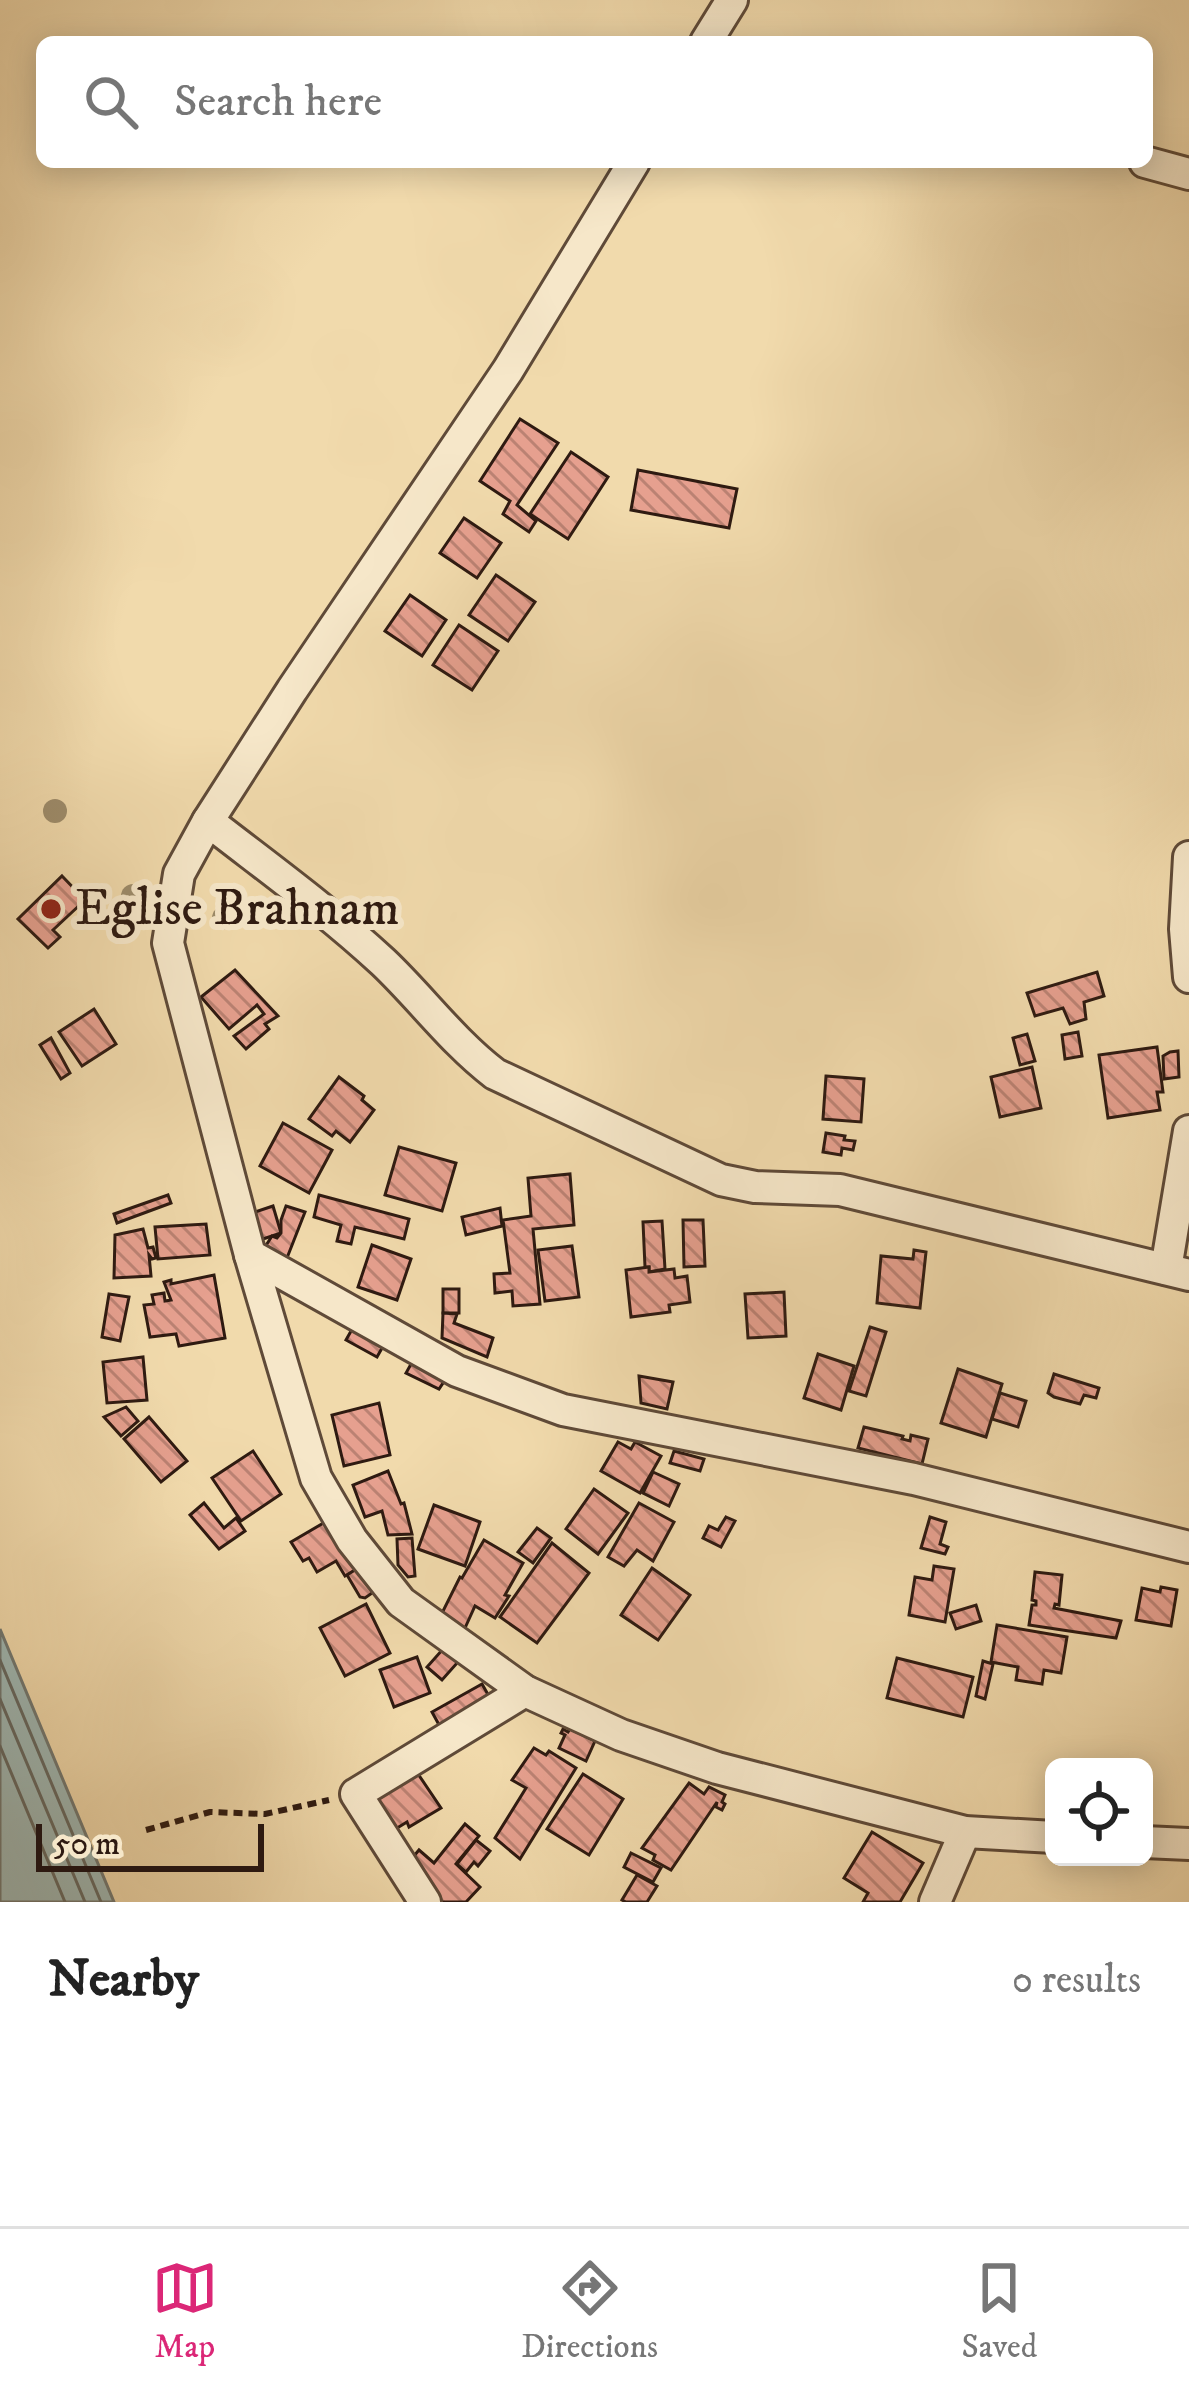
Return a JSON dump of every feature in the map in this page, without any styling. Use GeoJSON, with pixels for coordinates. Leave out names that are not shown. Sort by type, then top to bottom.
{"type":"FeatureCollection","features":[{"type":"Feature","properties":{"kind":"street"},"geometry":{"type":"LineString","coordinates":[[711,36],[732,0]]}},
{"type":"Feature","properties":{"kind":"street"},"geometry":{"type":"LineString","coordinates":[[1153,164],[1189,174]]}},
{"type":"Feature","properties":{"kind":"street"},"geometry":{"type":"LineString","coordinates":[[630,168],[508,370],[208,821],[179,874],[168,943],[250,1256],[316,1478],[352,1540],[401,1602],[525,1691],[621,1735],[717,1768],[965,1832],[1045,1836]]}},
{"type":"Feature","properties":{"kind":"street"},"geometry":{"type":"LineString","coordinates":[[208,821],[373,953],[495,1074],[721,1180],[755,1187],[840,1190],[1177,1272],[1189,1131]]}},
{"type":"Feature","properties":{"kind":"street"},"geometry":{"type":"LineString","coordinates":[[1189,857],[1185,928],[1189,977]]}},
{"type":"Feature","properties":{"kind":"street"},"geometry":{"type":"LineString","coordinates":[[250,1256],[457,1371],[563,1410],[914,1479],[1189,1546]]}},
{"type":"Feature","properties":{"kind":"street"},"geometry":{"type":"LineString","coordinates":[[425,1902],[356,1794],[525,1691]]}},
{"type":"Feature","properties":{"kind":"street"},"geometry":{"type":"LineString","coordinates":[[935,1902],[965,1832]]}},
{"type":"Feature","properties":{"kind":"street"},"geometry":{"type":"LineString","coordinates":[[1153,1842],[1189,1844]]}},
{"type":"Feature","properties":{"kind":"path"},"geometry":{"type":"LineString","coordinates":[[146,1830],[210,1812],[265,1814],[356,1794]]}},
{"type":"Feature","properties":{"kind":"water"},"geometry":{"type":"Polygon","coordinates":[[[0,1629],[114,1902],[0,1902],[0,1629]]]}},
{"type":"Feature","properties":{"kind":"building"},"geometry":{"type":"Polygon","coordinates":[[[520,419],[558,443],[517,505],[536,521],[529,532],[503,514],[510,501],[480,481],[520,419]]]}},
{"type":"Feature","properties":{"kind":"building"},"geometry":{"type":"Polygon","coordinates":[[[571,452],[608,477],[568,539],[530,514],[571,452]]]}},
{"type":"Feature","properties":{"kind":"building"},"geometry":{"type":"Polygon","coordinates":[[[638,470],[737,489],[729,528],[631,510],[638,470]]]}},
{"type":"Feature","properties":{"kind":"building"},"geometry":{"type":"Polygon","coordinates":[[[464,518],[501,543],[477,578],[440,553],[464,518]]]}},
{"type":"Feature","properties":{"kind":"building"},"geometry":{"type":"Polygon","coordinates":[[[496,575],[535,602],[508,641],[469,615],[496,575]]]}},
{"type":"Feature","properties":{"kind":"building"},"geometry":{"type":"Polygon","coordinates":[[[410,595],[446,620],[422,656],[385,631],[410,595]]]}},
{"type":"Feature","properties":{"kind":"building"},"geometry":{"type":"Polygon","coordinates":[[[459,625],[498,651],[472,690],[433,665],[459,625]]]}},
{"type":"Feature","properties":{"kind":"building","name":"Eglise Brahnam"},"geometry":{"type":"Polygon","coordinates":[[[62,876],[85,900],[53,930],[60,937],[48,948],[18,919],[62,876]]]}},
{"type":"Feature","properties":{"kind":"building"},"geometry":{"type":"Polygon","coordinates":[[[235,970],[278,1016],[265,1024],[269,1029],[246,1049],[234,1036],[264,1014],[257,1005],[229,1029],[201,997],[235,970]]]}},
{"type":"Feature","properties":{"kind":"building"},"geometry":{"type":"Polygon","coordinates":[[[1097,972],[1104,996],[1084,1002],[1086,1019],[1070,1024],[1063,1008],[1035,1016],[1027,993],[1097,972]]]}},
{"type":"Feature","properties":{"kind":"building"},"geometry":{"type":"Polygon","coordinates":[[[94,1009],[116,1044],[82,1066],[59,1032],[94,1009]]]}},
{"type":"Feature","properties":{"kind":"building"},"geometry":{"type":"Polygon","coordinates":[[[1078,1032],[1082,1056],[1065,1059],[1062,1035],[1078,1032]]]}},
{"type":"Feature","properties":{"kind":"building"},"geometry":{"type":"Polygon","coordinates":[[[1027,1034],[1035,1061],[1020,1065],[1013,1038],[1027,1034]]]}},
{"type":"Feature","properties":{"kind":"building"},"geometry":{"type":"Polygon","coordinates":[[[51,1038],[70,1073],[61,1079],[40,1045],[51,1038]]]}},
{"type":"Feature","properties":{"kind":"building"},"geometry":{"type":"Polygon","coordinates":[[[1157,1047],[1163,1092],[1157,1092],[1160,1110],[1108,1118],[1099,1055],[1157,1047]]]}},
{"type":"Feature","properties":{"kind":"building"},"geometry":{"type":"Polygon","coordinates":[[[1178,1051],[1179,1077],[1164,1079],[1163,1056],[1178,1051]]]}},
{"type":"Feature","properties":{"kind":"building"},"geometry":{"type":"Polygon","coordinates":[[[1032,1067],[1041,1108],[1000,1117],[991,1077],[1032,1067]]]}},
{"type":"Feature","properties":{"kind":"building"},"geometry":{"type":"Polygon","coordinates":[[[826,1076],[864,1079],[861,1122],[823,1119],[826,1076]]]}},
{"type":"Feature","properties":{"kind":"building"},"geometry":{"type":"Polygon","coordinates":[[[339,1077],[374,1110],[350,1142],[309,1119],[339,1077]]]}},
{"type":"Feature","properties":{"kind":"building"},"geometry":{"type":"Polygon","coordinates":[[[283,1123],[332,1150],[309,1193],[260,1166],[283,1123]]]}},
{"type":"Feature","properties":{"kind":"building"},"geometry":{"type":"Polygon","coordinates":[[[826,1133],[855,1141],[853,1150],[842,1148],[841,1155],[823,1152],[826,1133]]]}},
{"type":"Feature","properties":{"kind":"building"},"geometry":{"type":"Polygon","coordinates":[[[399,1147],[456,1163],[442,1211],[385,1195],[399,1147]]]}},
{"type":"Feature","properties":{"kind":"building"},"geometry":{"type":"Polygon","coordinates":[[[570,1174],[574,1225],[533,1229],[540,1304],[513,1306],[512,1291],[495,1293],[494,1274],[510,1273],[503,1220],[531,1216],[528,1178],[570,1174]]]}},
{"type":"Feature","properties":{"kind":"building"},"geometry":{"type":"Polygon","coordinates":[[[168,1195],[171,1203],[117,1223],[114,1214],[168,1195]]]}},
{"type":"Feature","properties":{"kind":"building"},"geometry":{"type":"Polygon","coordinates":[[[319,1195],[409,1219],[404,1239],[355,1227],[351,1244],[337,1241],[341,1225],[314,1217],[319,1195]]]}},
{"type":"Feature","properties":{"kind":"building"},"geometry":{"type":"Polygon","coordinates":[[[273,1206],[281,1233],[260,1240],[252,1213],[273,1206]]]}},
{"type":"Feature","properties":{"kind":"building"},"geometry":{"type":"Polygon","coordinates":[[[286,1206],[305,1212],[285,1263],[269,1255],[271,1249],[265,1247],[272,1236],[281,1233],[286,1206]]]}},
{"type":"Feature","properties":{"kind":"building"},"geometry":{"type":"Polygon","coordinates":[[[500,1208],[502,1226],[466,1235],[462,1217],[500,1208]]]}},
{"type":"Feature","properties":{"kind":"building"},"geometry":{"type":"Polygon","coordinates":[[[683,1220],[703,1220],[705,1266],[684,1267],[683,1220]]]}},
{"type":"Feature","properties":{"kind":"building"},"geometry":{"type":"Polygon","coordinates":[[[662,1221],[665,1269],[649,1272],[643,1222],[662,1221]]]}},
{"type":"Feature","properties":{"kind":"building"},"geometry":{"type":"Polygon","coordinates":[[[206,1224],[210,1255],[158,1259],[155,1227],[206,1224]]]}},
{"type":"Feature","properties":{"kind":"building"},"geometry":{"type":"Polygon","coordinates":[[[143,1229],[156,1258],[149,1255],[151,1276],[114,1278],[115,1235],[143,1229]]]}},
{"type":"Feature","properties":{"kind":"building"},"geometry":{"type":"Polygon","coordinates":[[[372,1245],[411,1259],[397,1300],[358,1287],[372,1245]]]}},
{"type":"Feature","properties":{"kind":"building"},"geometry":{"type":"Polygon","coordinates":[[[572,1246],[579,1297],[545,1301],[538,1250],[572,1246]]]}},
{"type":"Feature","properties":{"kind":"building"},"geometry":{"type":"Polygon","coordinates":[[[914,1250],[926,1252],[920,1308],[877,1303],[881,1256],[913,1259],[914,1250]]]}},
{"type":"Feature","properties":{"kind":"building"},"geometry":{"type":"Polygon","coordinates":[[[649,1267],[649,1272],[674,1269],[675,1278],[687,1276],[690,1302],[669,1305],[670,1312],[631,1317],[626,1270],[649,1267]]]}},
{"type":"Feature","properties":{"kind":"building"},"geometry":{"type":"Polygon","coordinates":[[[214,1275],[225,1338],[179,1346],[176,1334],[150,1337],[144,1305],[154,1304],[152,1295],[164,1293],[165,1301],[171,1300],[164,1282],[214,1275]]]}},
{"type":"Feature","properties":{"kind":"building"},"geometry":{"type":"Polygon","coordinates":[[[443,1289],[459,1289],[459,1313],[443,1313],[443,1289]]]}},
{"type":"Feature","properties":{"kind":"building"},"geometry":{"type":"Polygon","coordinates":[[[784,1292],[786,1336],[748,1338],[745,1294],[784,1292]]]}},
{"type":"Feature","properties":{"kind":"building"},"geometry":{"type":"Polygon","coordinates":[[[109,1294],[129,1297],[120,1341],[102,1337],[109,1294]]]}},
{"type":"Feature","properties":{"kind":"building"},"geometry":{"type":"Polygon","coordinates":[[[443,1313],[457,1314],[454,1323],[493,1338],[487,1357],[442,1338],[443,1313]]]}},
{"type":"Feature","properties":{"kind":"building"},"geometry":{"type":"Polygon","coordinates":[[[355,1324],[386,1341],[377,1357],[346,1340],[355,1324]]]}},
{"type":"Feature","properties":{"kind":"building"},"geometry":{"type":"Polygon","coordinates":[[[870,1327],[886,1332],[866,1396],[849,1391],[870,1327]]]}},
{"type":"Feature","properties":{"kind":"building"},"geometry":{"type":"Polygon","coordinates":[[[818,1354],[854,1366],[841,1410],[804,1398],[818,1354]]]}},
{"type":"Feature","properties":{"kind":"building"},"geometry":{"type":"Polygon","coordinates":[[[143,1357],[147,1400],[107,1403],[103,1362],[143,1357]]]}},
{"type":"Feature","properties":{"kind":"building"},"geometry":{"type":"Polygon","coordinates":[[[415,1357],[449,1374],[439,1389],[406,1373],[415,1357]]]}},
{"type":"Feature","properties":{"kind":"building"},"geometry":{"type":"Polygon","coordinates":[[[958,1369],[1002,1384],[986,1437],[941,1423],[958,1369]]]}},
{"type":"Feature","properties":{"kind":"building"},"geometry":{"type":"Polygon","coordinates":[[[1054,1374],[1099,1388],[1096,1398],[1084,1395],[1080,1404],[1054,1397],[1048,1393],[1054,1374]]]}},
{"type":"Feature","properties":{"kind":"building"},"geometry":{"type":"Polygon","coordinates":[[[639,1376],[673,1382],[667,1409],[641,1403],[639,1376]]]}},
{"type":"Feature","properties":{"kind":"building"},"geometry":{"type":"Polygon","coordinates":[[[1000,1393],[1026,1401],[1018,1427],[992,1419],[1000,1393]]]}},
{"type":"Feature","properties":{"kind":"building"},"geometry":{"type":"Polygon","coordinates":[[[379,1403],[390,1455],[344,1466],[332,1415],[379,1403]]]}},
{"type":"Feature","properties":{"kind":"building"},"geometry":{"type":"Polygon","coordinates":[[[126,1407],[138,1421],[121,1436],[104,1417],[126,1407]]]}},
{"type":"Feature","properties":{"kind":"building"},"geometry":{"type":"Polygon","coordinates":[[[149,1417],[187,1461],[161,1482],[124,1439],[149,1417]]]}},
{"type":"Feature","properties":{"kind":"building"},"geometry":{"type":"Polygon","coordinates":[[[864,1427],[910,1441],[911,1435],[928,1439],[922,1464],[858,1448],[864,1427]]]}},
{"type":"Feature","properties":{"kind":"building"},"geometry":{"type":"Polygon","coordinates":[[[618,1442],[631,1449],[635,1442],[661,1456],[640,1493],[601,1471],[618,1442]]]}},
{"type":"Feature","properties":{"kind":"building"},"geometry":{"type":"Polygon","coordinates":[[[253,1451],[281,1494],[241,1521],[212,1478],[253,1451]]]}},
{"type":"Feature","properties":{"kind":"building"},"geometry":{"type":"Polygon","coordinates":[[[674,1451],[704,1459],[700,1471],[670,1463],[674,1451]]]}},
{"type":"Feature","properties":{"kind":"building"},"geometry":{"type":"Polygon","coordinates":[[[388,1471],[412,1534],[388,1535],[382,1511],[365,1517],[353,1485],[388,1471]]]}},
{"type":"Feature","properties":{"kind":"building"},"geometry":{"type":"Polygon","coordinates":[[[653,1472],[679,1484],[669,1506],[643,1493],[653,1472]]]}},
{"type":"Feature","properties":{"kind":"building"},"geometry":{"type":"Polygon","coordinates":[[[594,1489],[628,1513],[598,1554],[566,1529],[594,1489]]]}},
{"type":"Feature","properties":{"kind":"building"},"geometry":{"type":"Polygon","coordinates":[[[204,1503],[224,1528],[236,1518],[245,1531],[219,1549],[190,1515],[204,1503]]]}},
{"type":"Feature","properties":{"kind":"building"},"geometry":{"type":"Polygon","coordinates":[[[639,1503],[674,1522],[653,1561],[637,1550],[624,1566],[608,1557],[639,1503]]]}},
{"type":"Feature","properties":{"kind":"building"},"geometry":{"type":"Polygon","coordinates":[[[434,1505],[480,1522],[465,1566],[418,1549],[434,1505]]]}},
{"type":"Feature","properties":{"kind":"building"},"geometry":{"type":"Polygon","coordinates":[[[726,1517],[735,1521],[721,1547],[703,1538],[709,1526],[718,1530],[726,1517]]]}},
{"type":"Feature","properties":{"kind":"building"},"geometry":{"type":"Polygon","coordinates":[[[930,1517],[946,1522],[940,1544],[948,1547],[945,1554],[921,1548],[930,1517]]]}},
{"type":"Feature","properties":{"kind":"building"},"geometry":{"type":"Polygon","coordinates":[[[332,1518],[361,1567],[345,1576],[336,1561],[317,1572],[291,1542],[332,1518]]]}},
{"type":"Feature","properties":{"kind":"building"},"geometry":{"type":"Polygon","coordinates":[[[537,1528],[551,1538],[533,1563],[518,1552],[537,1528]]]}},
{"type":"Feature","properties":{"kind":"building"},"geometry":{"type":"Polygon","coordinates":[[[412,1538],[415,1576],[408,1577],[398,1565],[397,1539],[412,1538]]]}},
{"type":"Feature","properties":{"kind":"building"},"geometry":{"type":"Polygon","coordinates":[[[484,1540],[523,1563],[495,1618],[475,1606],[465,1628],[441,1615],[484,1540]]]}},
{"type":"Feature","properties":{"kind":"building"},"geometry":{"type":"Polygon","coordinates":[[[552,1543],[589,1573],[537,1643],[500,1617],[552,1543]]]}},
{"type":"Feature","properties":{"kind":"building"},"geometry":{"type":"Polygon","coordinates":[[[934,1566],[954,1569],[945,1622],[909,1615],[915,1577],[932,1580],[934,1566]]]}},
{"type":"Feature","properties":{"kind":"building"},"geometry":{"type":"Polygon","coordinates":[[[358,1568],[375,1591],[365,1598],[347,1575],[358,1568]]]}},
{"type":"Feature","properties":{"kind":"building"},"geometry":{"type":"Polygon","coordinates":[[[652,1568],[690,1595],[658,1640],[621,1615],[652,1568]]]}},
{"type":"Feature","properties":{"kind":"building"},"geometry":{"type":"Polygon","coordinates":[[[1035,1572],[1062,1575],[1059,1605],[1054,1608],[1121,1621],[1116,1638],[1029,1625],[1032,1605],[1036,1605],[1032,1600],[1035,1572]]]}},
{"type":"Feature","properties":{"kind":"building"},"geometry":{"type":"Polygon","coordinates":[[[1161,1587],[1177,1590],[1171,1626],[1136,1620],[1142,1588],[1160,1592],[1161,1587]]]}},
{"type":"Feature","properties":{"kind":"building"},"geometry":{"type":"Polygon","coordinates":[[[366,1604],[390,1653],[345,1676],[320,1628],[366,1604]]]}},
{"type":"Feature","properties":{"kind":"building"},"geometry":{"type":"Polygon","coordinates":[[[976,1605],[981,1621],[956,1629],[950,1613],[976,1605]]]}},
{"type":"Feature","properties":{"kind":"building"},"geometry":{"type":"Polygon","coordinates":[[[997,1625],[1067,1637],[1061,1673],[1044,1670],[1042,1684],[1016,1680],[1018,1667],[991,1662],[997,1625]]]}},
{"type":"Feature","properties":{"kind":"building"},"geometry":{"type":"Polygon","coordinates":[[[443,1649],[458,1662],[442,1680],[427,1667],[443,1649]]]}},
{"type":"Feature","properties":{"kind":"building"},"geometry":{"type":"Polygon","coordinates":[[[417,1657],[430,1693],[394,1707],[380,1670],[417,1657]]]}},
{"type":"Feature","properties":{"kind":"building"},"geometry":{"type":"Polygon","coordinates":[[[897,1658],[973,1677],[963,1717],[887,1698],[897,1658]]]}},
{"type":"Feature","properties":{"kind":"building"},"geometry":{"type":"Polygon","coordinates":[[[983,1661],[993,1664],[985,1699],[976,1696],[983,1661]]]}},
{"type":"Feature","properties":{"kind":"building"},"geometry":{"type":"Polygon","coordinates":[[[482,1684],[494,1705],[444,1734],[432,1712],[482,1684]]]}},
{"type":"Feature","properties":{"kind":"building"},"geometry":{"type":"Polygon","coordinates":[[[563,1729],[595,1741],[586,1761],[559,1748],[563,1729]]]}},
{"type":"Feature","properties":{"kind":"building"},"geometry":{"type":"Polygon","coordinates":[[[534,1748],[546,1755],[549,1751],[576,1768],[520,1859],[495,1838],[526,1788],[512,1780],[534,1748]]]}},
{"type":"Feature","properties":{"kind":"building"},"geometry":{"type":"Polygon","coordinates":[[[412,1765],[441,1808],[389,1833],[366,1792],[412,1765]]]}},
{"type":"Feature","properties":{"kind":"building"},"geometry":{"type":"Polygon","coordinates":[[[583,1774],[623,1799],[589,1855],[547,1829],[583,1774]]]}},
{"type":"Feature","properties":{"kind":"building"},"geometry":{"type":"Polygon","coordinates":[[[689,1783],[704,1794],[709,1787],[725,1795],[725,1804],[722,1810],[717,1802],[671,1870],[642,1848],[689,1783]]]}},
{"type":"Feature","properties":{"kind":"building"},"geometry":{"type":"Polygon","coordinates":[[[465,1824],[479,1836],[456,1864],[480,1887],[466,1902],[442,1902],[408,1863],[419,1850],[434,1863],[465,1824]]]}},
{"type":"Feature","properties":{"kind":"building"},"geometry":{"type":"Polygon","coordinates":[[[872,1832],[923,1863],[900,1902],[863,1902],[868,1893],[844,1878],[872,1832]]]}},
{"type":"Feature","properties":{"kind":"building"},"geometry":{"type":"Polygon","coordinates":[[[476,1840],[490,1851],[466,1872],[457,1864],[476,1840]]]}},
{"type":"Feature","properties":{"kind":"building"},"geometry":{"type":"Polygon","coordinates":[[[631,1853],[661,1868],[653,1882],[624,1867],[631,1853]]]}},
{"type":"Feature","properties":{"kind":"building"},"geometry":{"type":"Polygon","coordinates":[[[637,1875],[657,1886],[647,1902],[622,1900],[637,1875]]]}},
{"type":"Feature","properties":{"kind":"place","name":"Eglise Brahnam"},"geometry":{"type":"Point","coordinates":[51,909]}}]}
